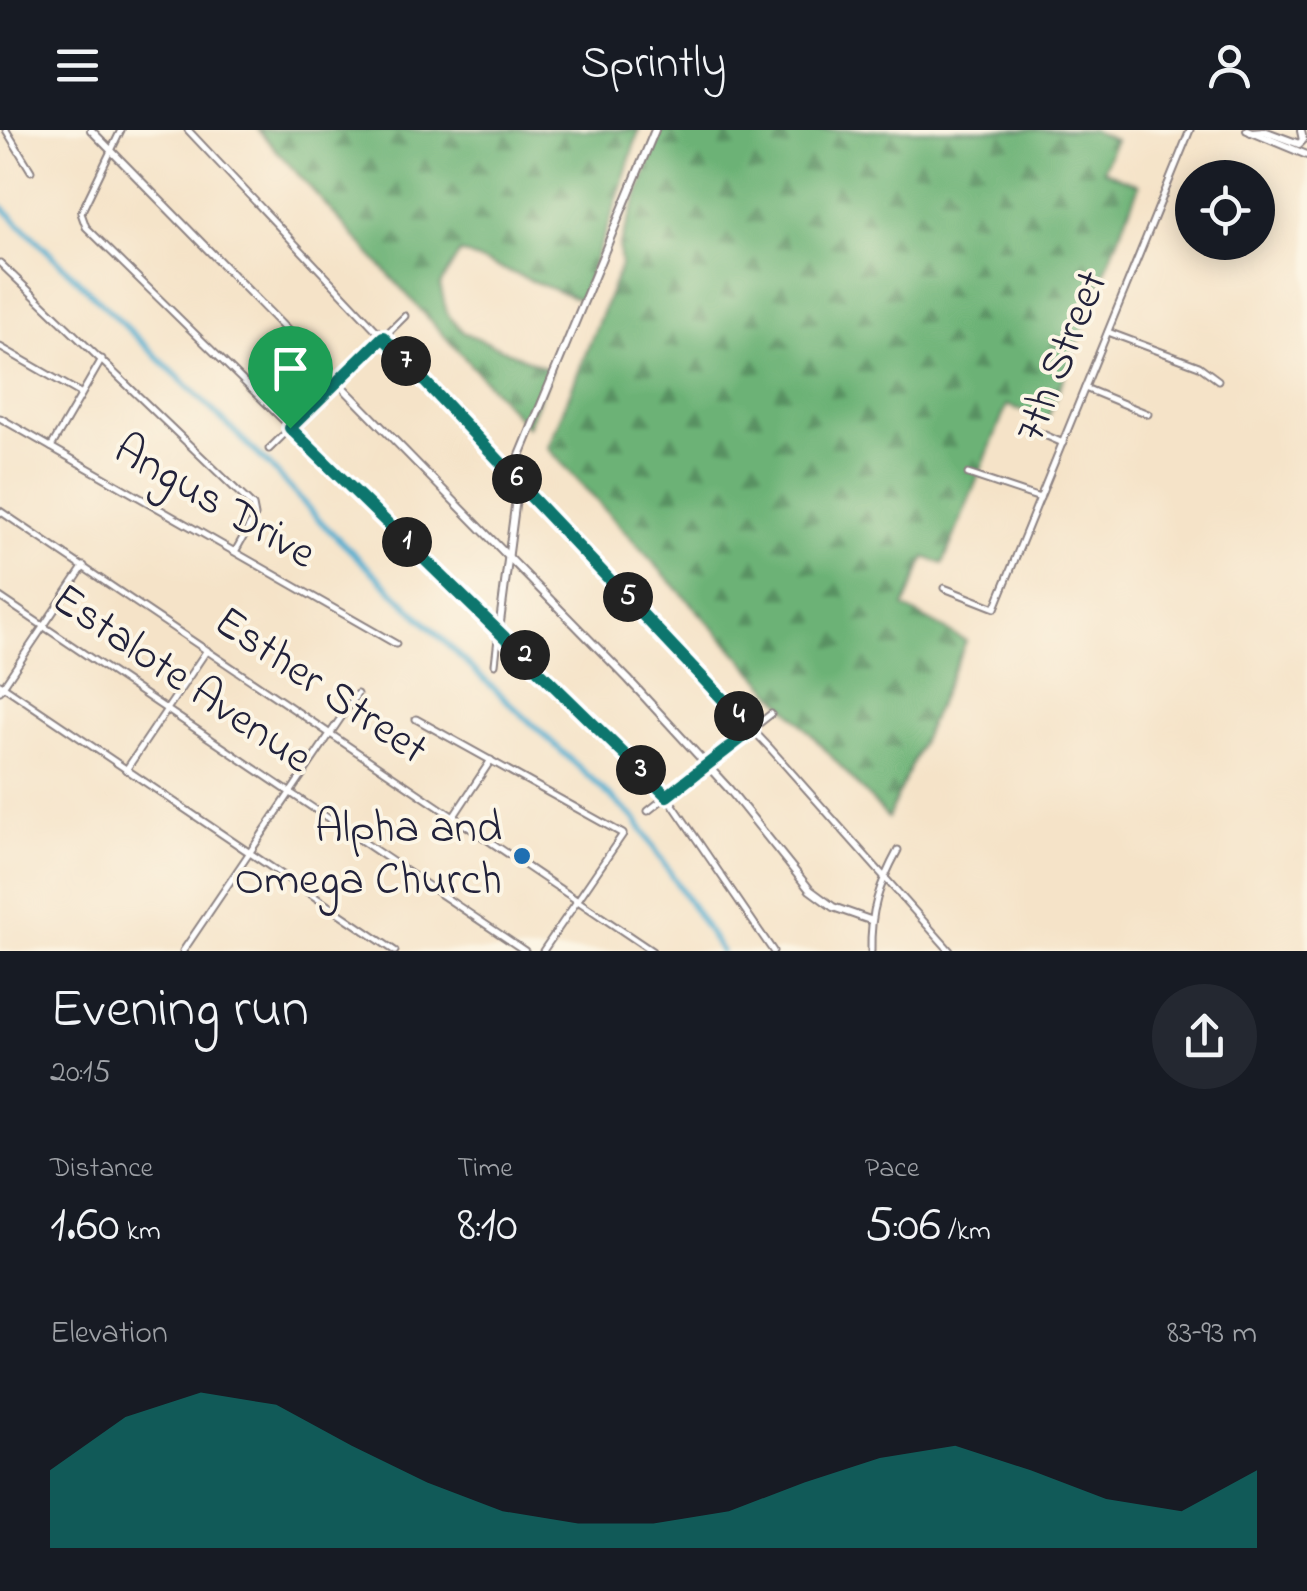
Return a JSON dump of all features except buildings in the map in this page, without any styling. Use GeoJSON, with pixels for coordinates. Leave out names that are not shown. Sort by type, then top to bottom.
{"type":"FeatureCollection","features":[{"type":"Feature","properties":{"kind":"street"},"geometry":{"type":"LineString","coordinates":[[6,130],[32,172]]}},
{"type":"Feature","properties":{"kind":"street"},"geometry":{"type":"LineString","coordinates":[[91,130],[510,557],[707,765],[810,890],[833,908],[870,920]]}},
{"type":"Feature","properties":{"kind":"street"},"geometry":{"type":"LineString","coordinates":[[121,130],[82,213],[82,221],[667,796],[773,951]]}},
{"type":"Feature","properties":{"kind":"street"},"geometry":{"type":"LineString","coordinates":[[188,130],[505,467],[515,473]]}},
{"type":"Feature","properties":{"kind":"street"},"geometry":{"type":"LineString","coordinates":[[494,664],[510,557],[519,457],[655,130]]}},
{"type":"Feature","properties":{"kind":"street","name":"7th Street"},"geometry":{"type":"LineString","coordinates":[[944,588],[995,608],[1190,130]]}},
{"type":"Feature","properties":{"kind":"street"},"geometry":{"type":"LineString","coordinates":[[1249,131],[1264,131],[1299,144],[1302,132]]}},
{"type":"Feature","properties":{"kind":"street"},"geometry":{"type":"LineString","coordinates":[[1249,131],[1307,155]]}},
{"type":"Feature","properties":{"kind":"street"},"geometry":{"type":"LineString","coordinates":[[0,262],[254,506],[255,516],[235,552]]}},
{"type":"Feature","properties":{"kind":"street"},"geometry":{"type":"LineString","coordinates":[[269,450],[405,316]]}},
{"type":"Feature","properties":{"kind":"street"},"geometry":{"type":"LineString","coordinates":[[1108,332],[1199,366],[1218,380]]}},
{"type":"Feature","properties":{"kind":"street"},"geometry":{"type":"LineString","coordinates":[[0,347],[81,393]]}},
{"type":"Feature","properties":{"kind":"street"},"geometry":{"type":"LineString","coordinates":[[51,447],[102,359]]}},
{"type":"Feature","properties":{"kind":"street"},"geometry":{"type":"LineString","coordinates":[[1085,388],[1148,414]]}},
{"type":"Feature","properties":{"kind":"street","name":"Angus Drive"},"geometry":{"type":"LineString","coordinates":[[0,418],[396,644]]}},
{"type":"Feature","properties":{"kind":"street"},"geometry":{"type":"LineString","coordinates":[[1024,426],[1063,442]]}},
{"type":"Feature","properties":{"kind":"street"},"geometry":{"type":"LineString","coordinates":[[968,474],[1040,498]]}},
{"type":"Feature","properties":{"kind":"street"},"geometry":{"type":"LineString","coordinates":[[518,483],[752,730],[946,949]]}},
{"type":"Feature","properties":{"kind":"street","name":"Esther Street"},"geometry":{"type":"LineString","coordinates":[[0,511],[652,951]]}},
{"type":"Feature","properties":{"kind":"street"},"geometry":{"type":"LineString","coordinates":[[84,566],[1,688],[395,951]]}},
{"type":"Feature","properties":{"kind":"street","name":"Estalote Avenue"},"geometry":{"type":"LineString","coordinates":[[0,598],[525,951]]}},
{"type":"Feature","properties":{"kind":"street"},"geometry":{"type":"LineString","coordinates":[[126,770],[207,650]]}},
{"type":"Feature","properties":{"kind":"street"},"geometry":{"type":"LineString","coordinates":[[184,951],[357,694]]}},
{"type":"Feature","properties":{"kind":"street"},"geometry":{"type":"LineString","coordinates":[[648,812],[771,714]]}},
{"type":"Feature","properties":{"kind":"street"},"geometry":{"type":"LineString","coordinates":[[416,719],[623,834],[543,951]]}},
{"type":"Feature","properties":{"kind":"street"},"geometry":{"type":"LineString","coordinates":[[453,816],[491,760]]}},
{"type":"Feature","properties":{"kind":"street"},"geometry":{"type":"LineString","coordinates":[[871,951],[870,920],[883,878],[898,850]]}},
{"type":"Feature","properties":{"kind":"green space"},"geometry":{"type":"Polygon","coordinates":[[[258,130],[639,130],[580,300],[460,252],[440,285],[447,314],[463,332],[551,370],[527,427],[258,130]]]}},
{"type":"Feature","properties":{"kind":"green space"},"geometry":{"type":"Polygon","coordinates":[[[661,130],[1091,130],[1115,140],[1103,170],[1139,185],[1047,420],[1007,405],[943,564],[925,557],[904,607],[966,641],[888,818],[548,448],[621,265],[619,247],[661,130]]]}},
{"type":"Feature","properties":{"kind":"waterway"},"geometry":{"type":"LineString","coordinates":[[0,205],[475,671],[636,820],[721,951]]}},
{"type":"Feature","properties":{"kind":"place","name":"Alpha and Omega Church"},"geometry":{"type":"Point","coordinates":[522,856]}},
{"type":"Feature","properties":{"kind":"route"},"geometry":{"type":"LineString","coordinates":[[383,337],[515,473],[518,483],[752,730],[667,796],[290,428],[383,337]]}}]}
